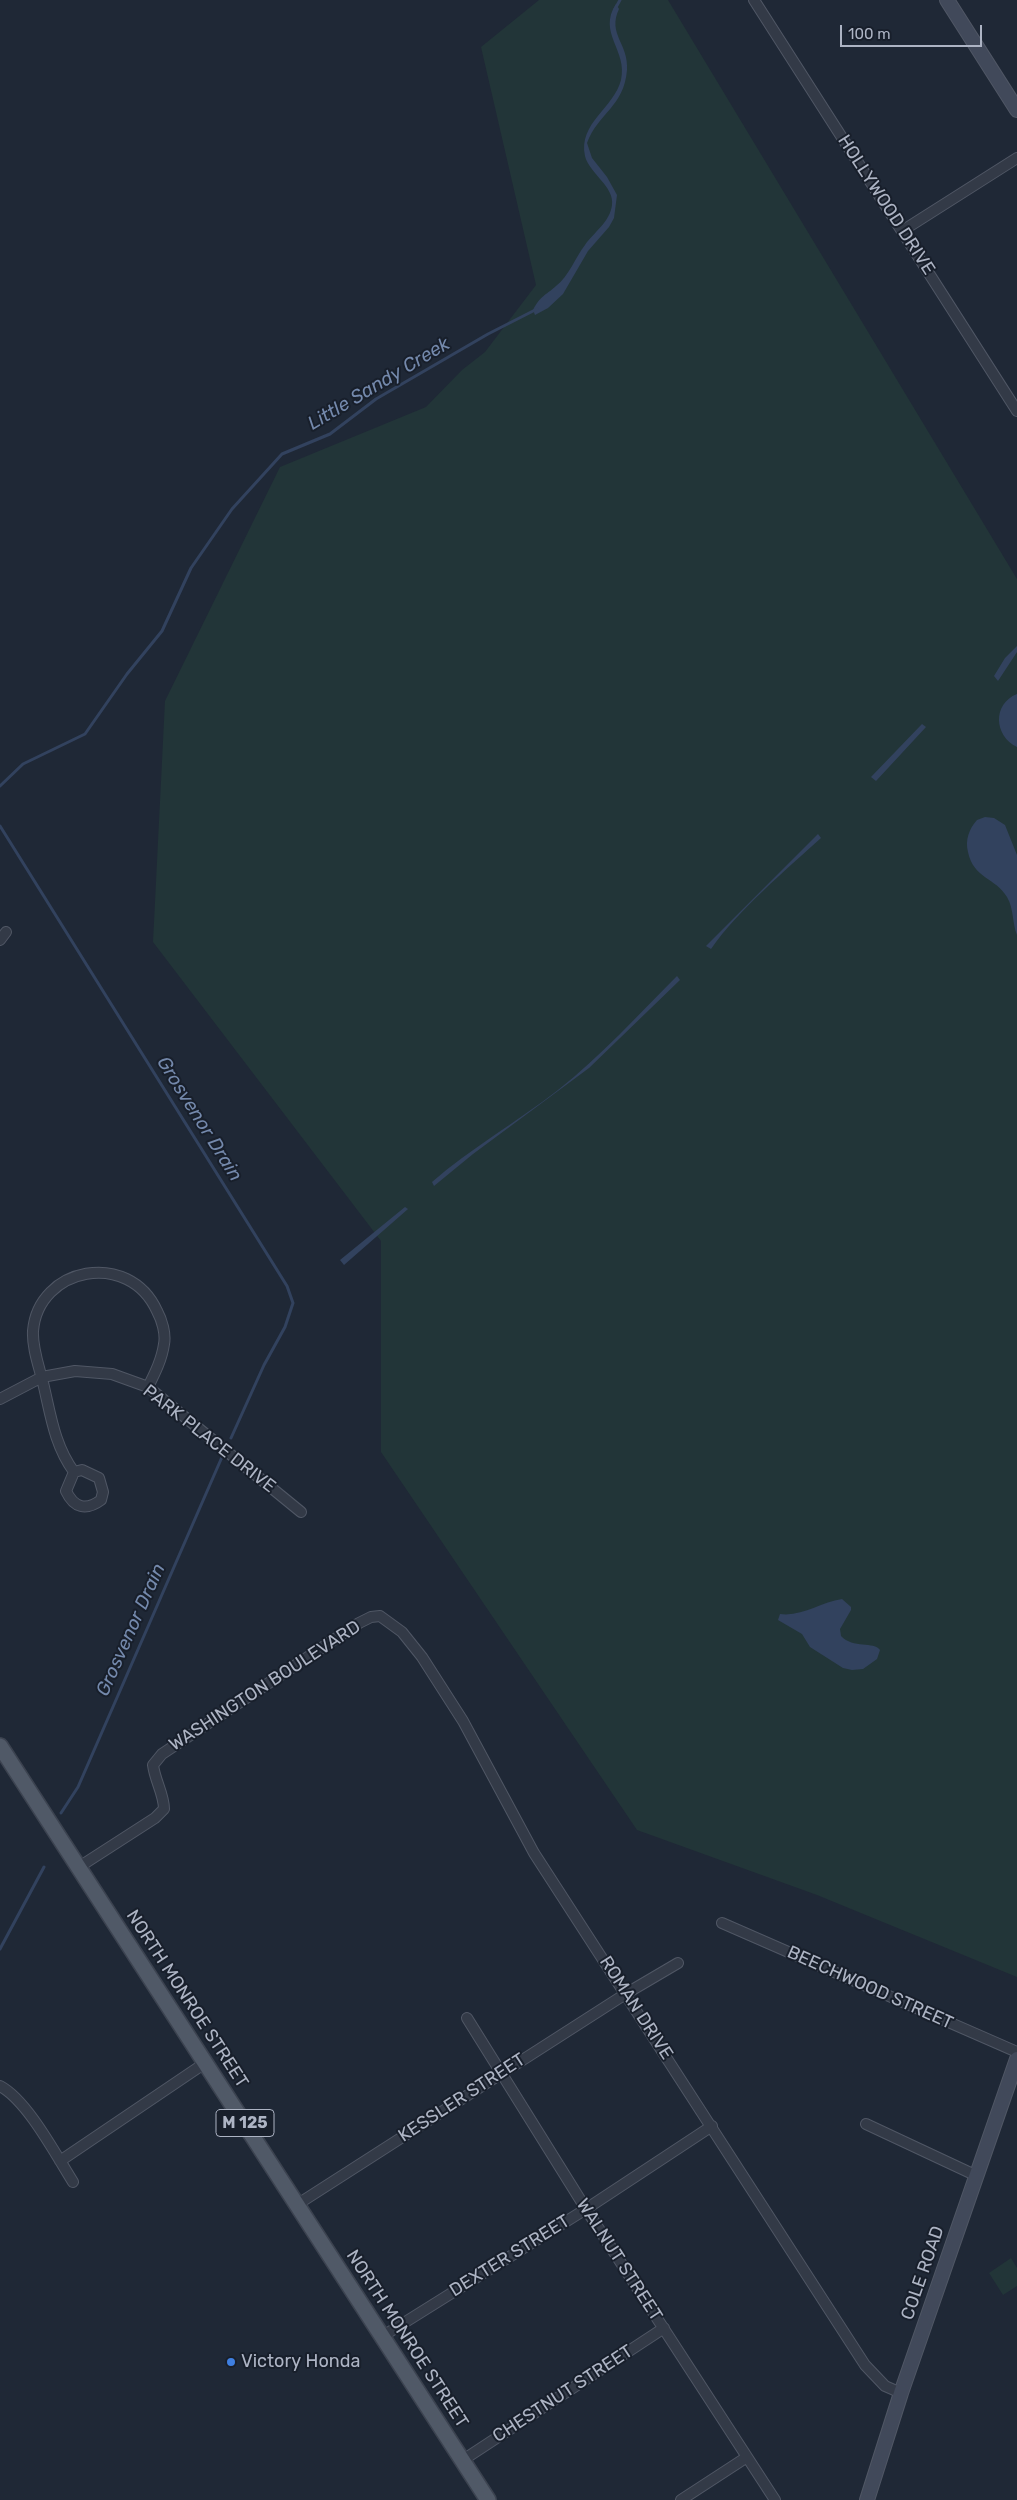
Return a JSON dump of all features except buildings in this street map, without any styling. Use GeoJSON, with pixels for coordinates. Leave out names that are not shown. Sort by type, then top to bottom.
{"type":"FeatureCollection","features":[{"type":"Feature","properties":{"kind":"main road","name":"NORTH MONROE STREET"},"geometry":{"type":"LineString","coordinates":[[0,1746],[488,2500]]}},
{"type":"Feature","properties":{"kind":"street","name":"HOLLYWOOD DRIVE"},"geometry":{"type":"LineString","coordinates":[[754,0],[1017,410]]}},
{"type":"Feature","properties":{"kind":"street"},"geometry":{"type":"LineString","coordinates":[[947,0],[1017,110]]}},
{"type":"Feature","properties":{"kind":"street"},"geometry":{"type":"LineString","coordinates":[[902,231],[1017,158]]}},
{"type":"Feature","properties":{"kind":"street"},"geometry":{"type":"LineString","coordinates":[[74,1472],[62,1456],[56,1438],[33,1331],[43,1304],[64,1282],[90,1271],[106,1272],[123,1276],[136,1284],[152,1300],[162,1321],[165,1342],[158,1365],[148,1387]]}},
{"type":"Feature","properties":{"kind":"street","name":"PARK PLACE DRIVE"},"geometry":{"type":"LineString","coordinates":[[0,1399],[42,1377],[75,1371],[112,1374],[148,1387],[301,1512]]}},
{"type":"Feature","properties":{"kind":"street","name":"WASHINGTON BOULEVARD"},"geometry":{"type":"LineString","coordinates":[[80,1867],[155,1818],[164,1809],[164,1800],[154,1776],[153,1766],[162,1754],[359,1622],[371,1617],[380,1616]]}},
{"type":"Feature","properties":{"kind":"street","name":"ROMAN DRIVE"},"geometry":{"type":"LineString","coordinates":[[380,1616],[402,1632],[422,1657],[463,1721],[534,1853],[627,1993],[865,2365],[885,2386],[901,2392]]}},
{"type":"Feature","properties":{"kind":"street","name":"BEECHWOOD STREET"},"geometry":{"type":"LineString","coordinates":[[722,1924],[1017,2052]]}},
{"type":"Feature","properties":{"kind":"street","name":"KESSLER STREET"},"geometry":{"type":"LineString","coordinates":[[298,2204],[627,1993],[678,1963]]}},
{"type":"Feature","properties":{"kind":"street","name":"WALNUT STREET"},"geometry":{"type":"LineString","coordinates":[[467,2018],[500,2074],[586,2209],[775,2500]]}},
{"type":"Feature","properties":{"kind":"street","name":"COLE ROAD"},"geometry":{"type":"LineString","coordinates":[[867,2500],[901,2392],[1017,2059]]}},
{"type":"Feature","properties":{"kind":"street"},"geometry":{"type":"LineString","coordinates":[[60,2161],[205,2063]]}},
{"type":"Feature","properties":{"kind":"street"},"geometry":{"type":"LineString","coordinates":[[0,2086],[10,2091],[22,2104],[73,2182]]}},
{"type":"Feature","properties":{"kind":"street"},"geometry":{"type":"LineString","coordinates":[[866,2124],[977,2176]]}},
{"type":"Feature","properties":{"kind":"street","name":"DEXTER STREET"},"geometry":{"type":"LineString","coordinates":[[383,2336],[586,2209],[712,2126]]}},
{"type":"Feature","properties":{"kind":"street","name":"CHESTNUT STREET"},"geometry":{"type":"LineString","coordinates":[[463,2460],[664,2328]]}},
{"type":"Feature","properties":{"kind":"street"},"geometry":{"type":"LineString","coordinates":[[681,2500],[747,2457]]}},
{"type":"Feature","properties":{"kind":"green space"},"geometry":{"type":"Polygon","coordinates":[[[539,0],[668,0],[1017,579],[1017,1977],[817,1895],[637,1830],[381,1452],[381,1241],[153,942],[165,701],[280,467],[426,407],[462,370],[485,352],[536,285],[481,47],[539,0]]]}},
{"type":"Feature","properties":{"kind":"green space"},"geometry":{"type":"Polygon","coordinates":[[[1011,2258],[1017,2268],[1017,2286],[1003,2295],[989,2273],[1011,2258]]]}},
{"type":"Feature","properties":{"kind":"water"},"geometry":{"type":"Polygon","coordinates":[[[616,4],[619,9],[615,25],[627,61],[625,83],[616,101],[597,124],[587,143],[592,158],[607,177],[617,195],[614,218],[609,227],[588,251],[563,294],[548,308],[535,315],[533,310],[538,301],[561,282],[581,250],[605,222],[611,211],[612,198],[610,192],[587,162],[584,144],[591,125],[617,90],[621,80],[622,69],[610,24],[611,14],[616,4]]]}},
{"type":"Feature","properties":{"kind":"water"},"geometry":{"type":"Polygon","coordinates":[[[1017,646],[1017,652],[998,681],[994,676],[1005,658],[1017,646]]]}},
{"type":"Feature","properties":{"kind":"water"},"geometry":{"type":"Polygon","coordinates":[[[1017,694],[1017,747],[1009,742],[1004,735],[1000,728],[999,720],[1003,705],[1017,694]]]}},
{"type":"Feature","properties":{"kind":"water"},"geometry":{"type":"Polygon","coordinates":[[[922,724],[926,727],[876,781],[871,777],[922,724]]]}},
{"type":"Feature","properties":{"kind":"water"},"geometry":{"type":"Polygon","coordinates":[[[985,817],[994,818],[1005,825],[1017,855],[1017,935],[1011,906],[1007,897],[997,886],[980,873],[971,861],[968,852],[967,839],[970,831],[977,820],[985,817]]]}},
{"type":"Feature","properties":{"kind":"water"},"geometry":{"type":"Polygon","coordinates":[[[818,834],[821,838],[748,905],[711,949],[706,946],[818,834]]]}},
{"type":"Feature","properties":{"kind":"water"},"geometry":{"type":"Polygon","coordinates":[[[677,976],[680,980],[589,1068],[473,1154],[434,1186],[432,1182],[447,1170],[574,1077],[619,1035],[677,976]]]}},
{"type":"Feature","properties":{"kind":"water"},"geometry":{"type":"Polygon","coordinates":[[[405,1207],[408,1209],[344,1265],[340,1260],[405,1207]]]}},
{"type":"Feature","properties":{"kind":"water"},"geometry":{"type":"Polygon","coordinates":[[[842,1599],[851,1607],[851,1610],[840,1629],[841,1636],[851,1642],[877,1647],[880,1650],[877,1659],[863,1669],[852,1670],[843,1668],[810,1647],[802,1634],[778,1620],[780,1614],[796,1613],[842,1599]]]}},
{"type":"Feature","properties":{"kind":"waterway","name":"Little Sandy Creek"},"geometry":{"type":"LineString","coordinates":[[615,9],[620,0]]}},
{"type":"Feature","properties":{"kind":"waterway","name":"Little Sandy Creek"},"geometry":{"type":"LineString","coordinates":[[0,786],[23,764],[85,734],[127,674],[162,631],[191,568],[232,509],[282,454],[330,434],[376,399],[488,334],[537,309]]}},
{"type":"Feature","properties":{"kind":"waterway","name":"Grosvenor Drain"},"geometry":{"type":"LineString","coordinates":[[0,826],[287,1286],[293,1303],[285,1327],[264,1365],[231,1438]]}},
{"type":"Feature","properties":{"kind":"waterway","name":"Grosvenor Drain"},"geometry":{"type":"LineString","coordinates":[[61,1813],[78,1787],[222,1457]]}},
{"type":"Feature","properties":{"kind":"waterway","name":"Grosvenor Drain"},"geometry":{"type":"LineString","coordinates":[[0,1949],[44,1867]]}},
{"type":"Feature","properties":{"kind":"place","name":"Victory Honda"},"geometry":{"type":"Point","coordinates":[231,2362]}}]}
